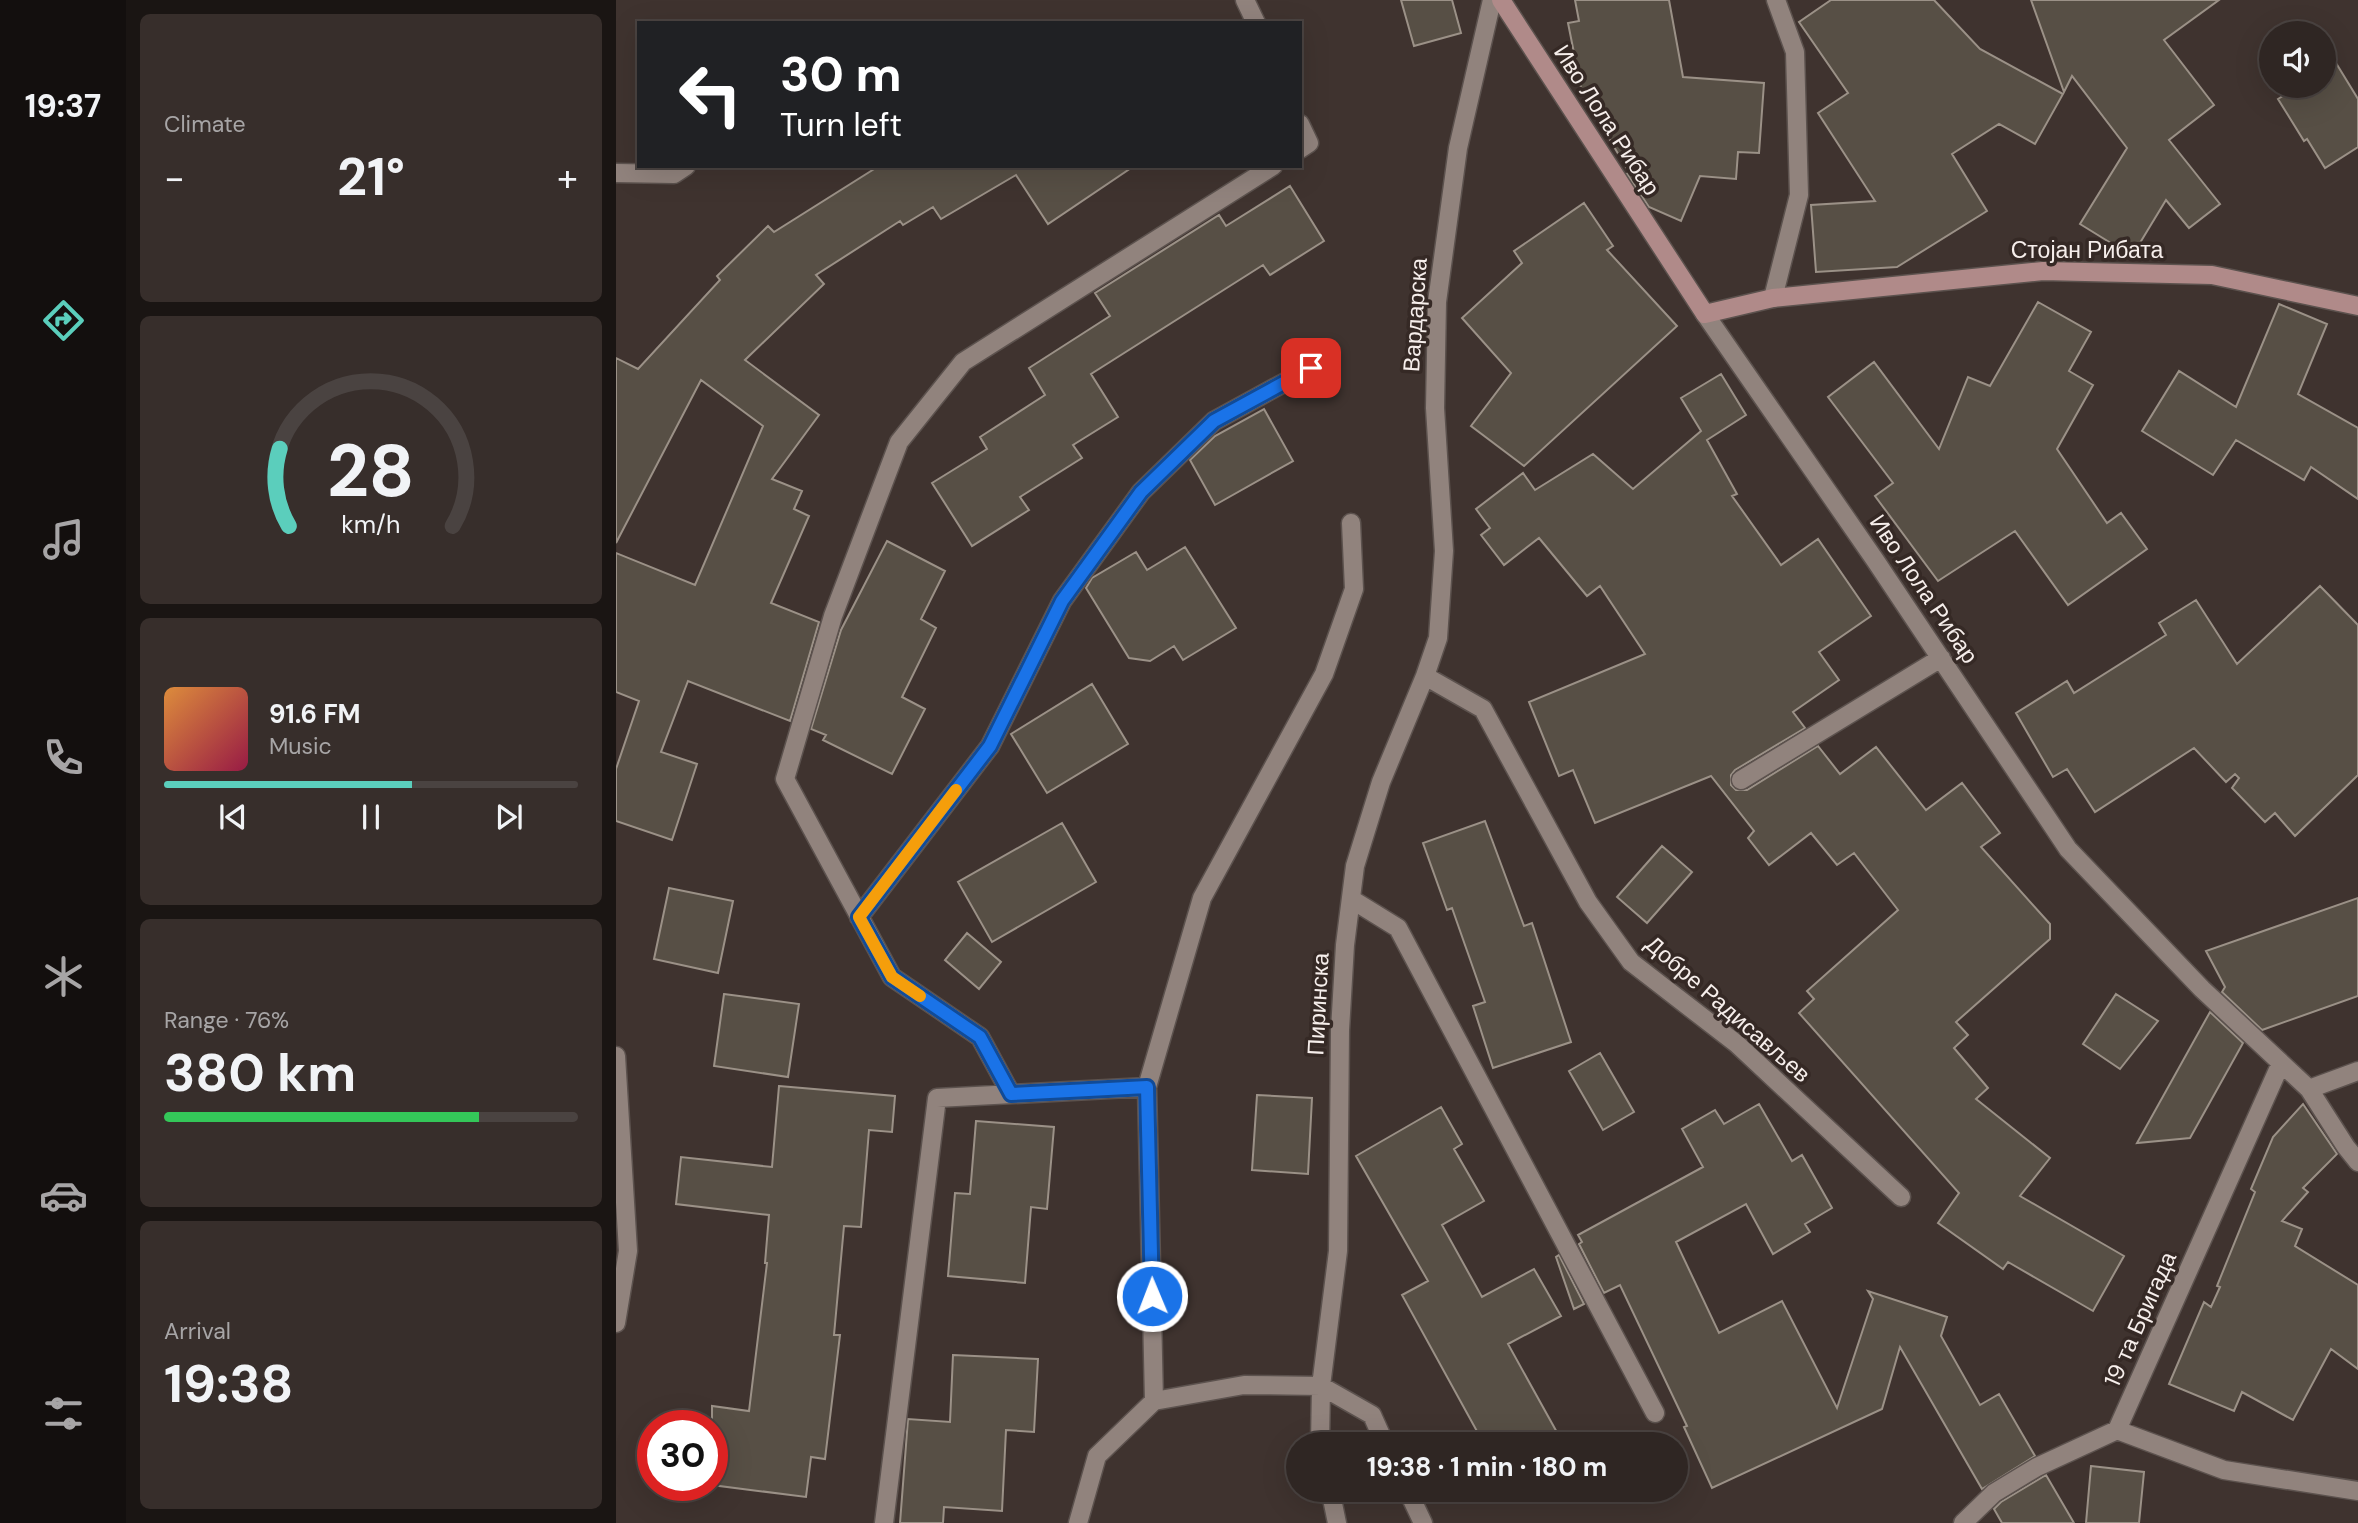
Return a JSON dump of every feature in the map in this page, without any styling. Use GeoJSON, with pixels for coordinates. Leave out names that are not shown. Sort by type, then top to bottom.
{"type":"FeatureCollection","features":[{"type":"Feature","properties":{"kind":"street"},"geometry":{"type":"LineString","coordinates":[[1245,0],[1254,21]]}},
{"type":"Feature","properties":{"kind":"street","name":"Вардарска"},"geometry":{"type":"LineString","coordinates":[[1438,638],[1444,551],[1435,408],[1437,302],[1458,148],[1492,0]]}},
{"type":"Feature","properties":{"kind":"street","name":"Иво Лола Рибар"},"geometry":{"type":"LineString","coordinates":[[1501,0],[1680,279],[1941,658],[2068,849],[2202,989],[2309,1088],[2358,1162]]}},
{"type":"Feature","properties":{"kind":"street"},"geometry":{"type":"LineString","coordinates":[[1773,298],[1800,195],[1795,52],[1776,0]]}},
{"type":"Feature","properties":{"kind":"street"},"geometry":{"type":"LineString","coordinates":[[1302,128],[1309,143],[1302,148]]}},
{"type":"Feature","properties":{"kind":"street"},"geometry":{"type":"LineString","coordinates":[[616,173],[674,174],[683,168]]}},
{"type":"Feature","properties":{"kind":"street"},"geometry":{"type":"LineString","coordinates":[[1011,1094],[980,1037],[892,977],[785,779],[833,616],[900,442],[963,362],[1270,168]]}},
{"type":"Feature","properties":{"kind":"street","name":"Стојан Рибата"},"geometry":{"type":"LineString","coordinates":[[1705,314],[1773,298],[2043,271],[2212,275],[2358,306]]}},
{"type":"Feature","properties":{"kind":"street"},"geometry":{"type":"LineString","coordinates":[[859,917],[990,746],[1062,601],[1141,492],[1214,421],[1311,368]]}},
{"type":"Feature","properties":{"kind":"street"},"geometry":{"type":"LineString","coordinates":[[1154,1401],[1147,1087],[1202,898],[1324,674],[1354,589],[1351,523]]}},
{"type":"Feature","properties":{"kind":"street","name":"Пиринска"},"geometry":{"type":"LineString","coordinates":[[1320,1432],[1321,1387],[1338,1251],[1340,1030],[1345,945],[1355,866],[1381,782],[1438,638]]}},
{"type":"Feature","properties":{"kind":"street"},"geometry":{"type":"LineString","coordinates":[[1741,780],[1941,658]]}},
{"type":"Feature","properties":{"kind":"street","name":"Добре Радисављев"},"geometry":{"type":"LineString","coordinates":[[1425,676],[1483,709],[1588,902],[1631,962],[1737,1044],[1901,1197]]}},
{"type":"Feature","properties":{"kind":"street"},"geometry":{"type":"LineString","coordinates":[[1351,899],[1398,928],[1656,1413]]}},
{"type":"Feature","properties":{"kind":"street"},"geometry":{"type":"LineString","coordinates":[[616,1056],[628,1251],[616,1323]]}},
{"type":"Feature","properties":{"kind":"street","name":"19 та Бригада"},"geometry":{"type":"LineString","coordinates":[[2117,1430],[2281,1063]]}},
{"type":"Feature","properties":{"kind":"street"},"geometry":{"type":"LineString","coordinates":[[2309,1088],[2358,1070]]}},
{"type":"Feature","properties":{"kind":"street"},"geometry":{"type":"LineString","coordinates":[[884,1523],[937,1098],[1147,1087]]}},
{"type":"Feature","properties":{"kind":"street"},"geometry":{"type":"LineString","coordinates":[[1078,1523],[1097,1456],[1154,1401],[1244,1385],[1321,1387],[1372,1415],[1380,1432]]}},
{"type":"Feature","properties":{"kind":"street"},"geometry":{"type":"LineString","coordinates":[[1963,1523],[1994,1493],[2037,1466],[2117,1430],[2224,1469],[2358,1491]]}},
{"type":"Feature","properties":{"kind":"street"},"geometry":{"type":"LineString","coordinates":[[1333,1502],[1337,1523]]}},
{"type":"Feature","properties":{"kind":"street"},"geometry":{"type":"LineString","coordinates":[[1413,1502],[1423,1523]]}},
{"type":"Feature","properties":{"kind":"building"},"geometry":{"type":"Polygon","coordinates":[[[1401,0],[1452,0],[1461,33],[1414,46],[1401,0]]]}},
{"type":"Feature","properties":{"kind":"building"},"geometry":{"type":"Polygon","coordinates":[[[1575,0],[1669,0],[1683,77],[1764,83],[1759,153],[1738,152],[1736,179],[1700,176],[1681,221],[1649,207],[1627,174],[1629,172],[1582,93],[1568,23],[1579,21],[1575,0]]]}},
{"type":"Feature","properties":{"kind":"building"},"geometry":{"type":"Polygon","coordinates":[[[1831,0],[1934,0],[1980,49],[2063,94],[2035,144],[1999,124],[1952,154],[1987,211],[1897,267],[1816,272],[1811,205],[1875,201],[1818,113],[1848,93],[1799,22],[1831,0]]]}},
{"type":"Feature","properties":{"kind":"building"},"geometry":{"type":"Polygon","coordinates":[[[2031,0],[2219,0],[2164,40],[2214,105],[2169,140],[2220,204],[2189,228],[2166,200],[2132,256],[2080,224],[2127,148],[2072,76],[2064,92],[2031,0]]]}},
{"type":"Feature","properties":{"kind":"building"},"geometry":{"type":"Polygon","coordinates":[[[2336,63],[2358,99],[2358,147],[2325,168],[2307,139],[2304,141],[2278,99],[2336,98],[2336,63]]]}},
{"type":"Feature","properties":{"kind":"building"},"geometry":{"type":"Polygon","coordinates":[[[876,168],[1131,168],[1048,224],[1016,175],[941,219],[933,207],[903,225],[900,221],[816,275],[824,284],[745,360],[819,415],[772,479],[802,491],[794,509],[809,516],[771,603],[819,622],[790,721],[688,681],[661,752],[697,764],[672,840],[616,821],[616,769],[639,701],[616,692],[616,553],[695,585],[763,426],[701,380],[616,543],[616,358],[638,369],[720,280],[717,276],[768,226],[774,232],[876,168]]]}},
{"type":"Feature","properties":{"kind":"building"},"geometry":{"type":"Polygon","coordinates":[[[1290,186],[1324,241],[1270,275],[1263,265],[1091,374],[1118,417],[1073,445],[1082,458],[1020,497],[1029,510],[972,546],[932,483],[987,449],[980,437],[1045,395],[1029,368],[1110,316],[1095,293],[1219,215],[1226,226],[1290,186]]]}},
{"type":"Feature","properties":{"kind":"building"},"geometry":{"type":"Polygon","coordinates":[[[1584,203],[1613,246],[1607,250],[1677,326],[1524,466],[1471,426],[1511,373],[1462,318],[1522,263],[1514,251],[1584,203]]]}},
{"type":"Feature","properties":{"kind":"building"},"geometry":{"type":"Polygon","coordinates":[[[2038,302],[2091,332],[2069,371],[2093,385],[2057,449],[2107,523],[2121,513],[2147,549],[2068,605],[2015,531],[1938,581],[1875,496],[1893,483],[1828,397],[1874,362],[1939,449],[1968,377],[1990,386],[2038,302]]]}},
{"type":"Feature","properties":{"kind":"building"},"geometry":{"type":"Polygon","coordinates":[[[2279,304],[2327,324],[2298,394],[2358,428],[2358,499],[2311,467],[2304,480],[2236,440],[2213,475],[2142,431],[2179,371],[2236,407],[2279,304]]]}},
{"type":"Feature","properties":{"kind":"building"},"geometry":{"type":"Polygon","coordinates":[[[1721,374],[1746,415],[1707,440],[1737,494],[1732,496],[1781,565],[1818,539],[1871,616],[1819,652],[1839,680],[1793,712],[1805,728],[1735,770],[1731,775],[1731,785],[1736,790],[1747,790],[1818,746],[1840,774],[1876,747],[1926,810],[1962,783],[2000,833],[1981,847],[2050,924],[2050,939],[1956,1022],[1968,1035],[1954,1048],[1988,1088],[1976,1099],[2050,1158],[2020,1196],[2124,1256],[2093,1311],[2008,1262],[2003,1269],[1938,1223],[1959,1193],[1799,1013],[1814,999],[1807,991],[1898,910],[1854,853],[1837,865],[1811,833],[1769,865],[1748,838],[1754,831],[1711,776],[1595,823],[1573,770],[1559,776],[1529,702],[1645,654],[1600,586],[1587,596],[1539,538],[1504,565],[1481,535],[1490,528],[1476,509],[1523,473],[1535,490],[1593,454],[1633,489],[1701,431],[1681,398],[1721,374]]]}},
{"type":"Feature","properties":{"kind":"building"},"geometry":{"type":"Polygon","coordinates":[[[1264,409],[1293,461],[1215,505],[1190,460],[1215,436],[1264,409]]]}},
{"type":"Feature","properties":{"kind":"building"},"geometry":{"type":"Polygon","coordinates":[[[887,541],[945,571],[921,619],[936,628],[902,697],[925,709],[892,774],[823,740],[826,735],[811,729],[841,630],[887,541]]]}},
{"type":"Feature","properties":{"kind":"building"},"geometry":{"type":"Polygon","coordinates":[[[1185,547],[1236,628],[1183,660],[1174,646],[1150,661],[1129,658],[1086,588],[1092,578],[1136,552],[1147,570],[1185,547]]]}},
{"type":"Feature","properties":{"kind":"building"},"geometry":{"type":"Polygon","coordinates":[[[2320,586],[2358,625],[2358,775],[2295,836],[2275,813],[2265,822],[2232,788],[2239,778],[2235,774],[2226,782],[2194,748],[2095,812],[2067,769],[2053,777],[2016,713],[2067,681],[2074,693],[2166,635],[2159,623],[2196,600],[2237,664],[2320,586]]]}},
{"type":"Feature","properties":{"kind":"building"},"geometry":{"type":"Polygon","coordinates":[[[1092,684],[1128,744],[1047,793],[1011,734],[1092,684]]]}},
{"type":"Feature","properties":{"kind":"building"},"geometry":{"type":"Polygon","coordinates":[[[1485,821],[1524,926],[1532,923],[1571,1042],[1493,1068],[1473,1006],[1485,1002],[1452,908],[1447,910],[1423,843],[1485,821]]]}},
{"type":"Feature","properties":{"kind":"building"},"geometry":{"type":"Polygon","coordinates":[[[1062,823],[1096,882],[992,942],[958,882],[1062,823]]]}},
{"type":"Feature","properties":{"kind":"building"},"geometry":{"type":"Polygon","coordinates":[[[1662,846],[1692,872],[1647,923],[1617,897],[1662,846]]]}},
{"type":"Feature","properties":{"kind":"building"},"geometry":{"type":"Polygon","coordinates":[[[669,888],[733,901],[718,973],[654,959],[669,888]]]}},
{"type":"Feature","properties":{"kind":"building"},"geometry":{"type":"Polygon","coordinates":[[[2358,898],[2358,996],[2262,1030],[2222,992],[2225,987],[2206,951],[2358,898]]]}},
{"type":"Feature","properties":{"kind":"building"},"geometry":{"type":"Polygon","coordinates":[[[967,933],[1001,962],[979,989],[945,960],[967,933]]]}},
{"type":"Feature","properties":{"kind":"building"},"geometry":{"type":"Polygon","coordinates":[[[724,994],[799,1004],[788,1077],[714,1066],[724,994]]]}},
{"type":"Feature","properties":{"kind":"building"},"geometry":{"type":"Polygon","coordinates":[[[2116,994],[2158,1021],[2120,1069],[2083,1044],[2116,994]]]}},
{"type":"Feature","properties":{"kind":"building"},"geometry":{"type":"Polygon","coordinates":[[[2210,1012],[2243,1043],[2190,1138],[2137,1143],[2210,1012]]]}},
{"type":"Feature","properties":{"kind":"building"},"geometry":{"type":"Polygon","coordinates":[[[1600,1053],[1634,1112],[1603,1130],[1569,1071],[1600,1053]]]}},
{"type":"Feature","properties":{"kind":"building"},"geometry":{"type":"Polygon","coordinates":[[[779,1086],[895,1096],[892,1132],[869,1130],[861,1227],[844,1226],[834,1335],[840,1335],[825,1459],[811,1457],[806,1497],[728,1487],[728,1410],[712,1410],[712,1406],[749,1411],[767,1263],[769,1215],[676,1204],[681,1157],[772,1167],[779,1086]]]}},
{"type":"Feature","properties":{"kind":"building"},"geometry":{"type":"Polygon","coordinates":[[[1257,1095],[1312,1098],[1308,1174],[1252,1170],[1257,1095]]]}},
{"type":"Feature","properties":{"kind":"building"},"geometry":{"type":"Polygon","coordinates":[[[1759,1104],[1792,1161],[1802,1155],[1832,1208],[1805,1224],[1810,1232],[1773,1254],[1746,1204],[1676,1242],[1719,1333],[1782,1301],[1837,1408],[1873,1299],[1868,1291],[1947,1317],[1941,1336],[1980,1405],[1999,1394],[2035,1456],[1982,1489],[1900,1347],[1882,1409],[1712,1488],[1684,1427],[1687,1426],[1620,1285],[1604,1293],[1579,1244],[1582,1242],[1578,1235],[1703,1167],[1682,1129],[1715,1110],[1724,1124],[1759,1104]]]}},
{"type":"Feature","properties":{"kind":"building"},"geometry":{"type":"Polygon","coordinates":[[[2303,1104],[2337,1154],[2303,1188],[2308,1192],[2282,1221],[2302,1229],[2295,1246],[2358,1285],[2358,1369],[2331,1349],[2293,1420],[2242,1392],[2234,1411],[2169,1384],[2204,1302],[2211,1307],[2220,1287],[2217,1286],[2255,1192],[2251,1189],[2273,1137],[2303,1104]]]}},
{"type":"Feature","properties":{"kind":"building"},"geometry":{"type":"Polygon","coordinates":[[[1441,1107],[1462,1144],[1454,1149],[1484,1201],[1442,1225],[1482,1297],[1534,1269],[1561,1316],[1508,1344],[1557,1432],[1477,1432],[1402,1295],[1428,1281],[1356,1156],[1441,1107]]]}},
{"type":"Feature","properties":{"kind":"building"},"geometry":{"type":"Polygon","coordinates":[[[976,1121],[1054,1127],[1047,1209],[1031,1207],[1025,1283],[948,1276],[955,1193],[970,1194],[976,1121]]]}},
{"type":"Feature","properties":{"kind":"building"},"geometry":{"type":"Polygon","coordinates":[[[1559,1255],[1584,1304],[1574,1309],[1556,1257],[1559,1255]]]}},
{"type":"Feature","properties":{"kind":"building"},"geometry":{"type":"Polygon","coordinates":[[[953,1355],[1038,1359],[1034,1432],[1006,1430],[1002,1511],[944,1507],[943,1523],[900,1523],[908,1419],[950,1422],[953,1355]]]}},
{"type":"Feature","properties":{"kind":"building"},"geometry":{"type":"Polygon","coordinates":[[[2091,1466],[2144,1472],[2139,1523],[2086,1523],[2091,1466]]]}},
{"type":"Feature","properties":{"kind":"building"},"geometry":{"type":"Polygon","coordinates":[[[2046,1475],[2074,1523],[2002,1523],[1994,1509],[2046,1475]]]}},
{"type":"Feature","properties":{"kind":"slow traffic"},"geometry":{"type":"LineString","coordinates":[[920,996],[892,977],[859,917],[956,790]]}},
{"type":"Feature","properties":{"kind":"route"},"geometry":{"type":"LineString","coordinates":[[1152,1296],[1147,1087],[1011,1094],[980,1037],[892,977],[859,917],[990,746],[1062,601],[1141,492],[1214,421],[1311,368]]}}]}
